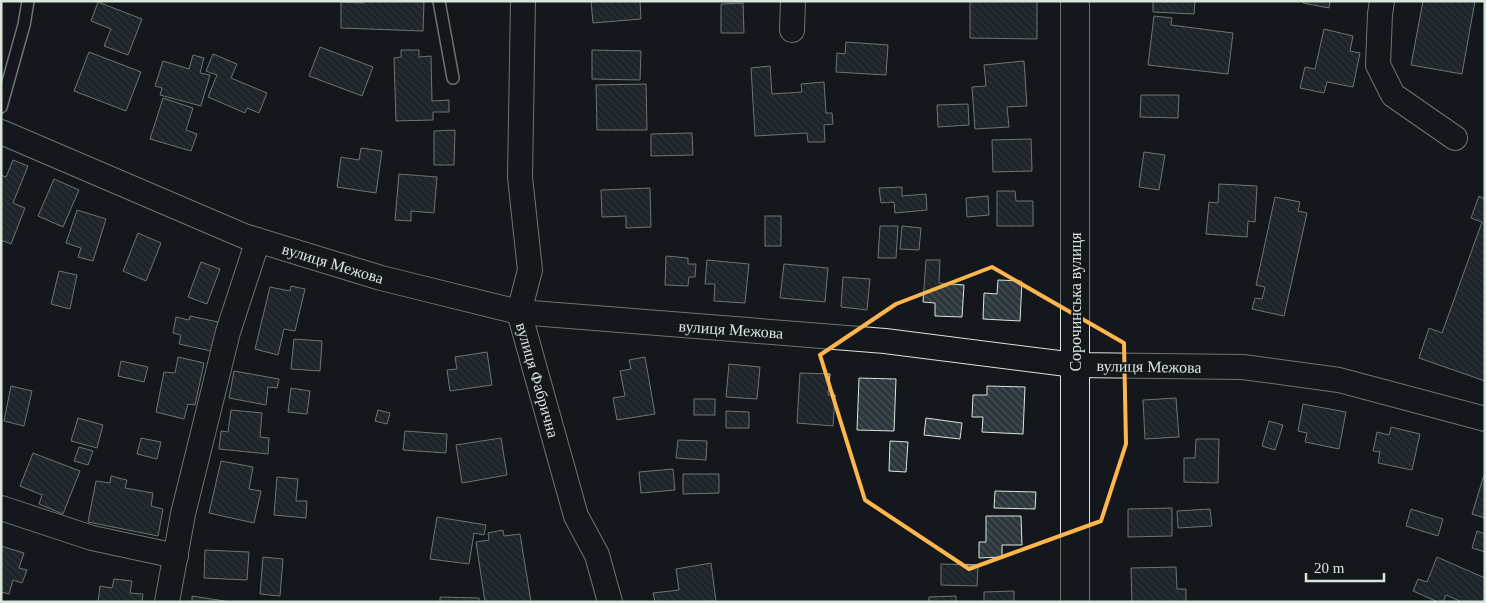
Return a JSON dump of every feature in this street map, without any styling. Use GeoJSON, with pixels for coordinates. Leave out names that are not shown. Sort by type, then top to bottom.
{"type":"FeatureCollection","features":[{"type":"Feature","properties":{"kind":"main road","name":"Сорочинська вулиця"},"geometry":{"type":"LineString","coordinates":[[1075,1],[1075,602]]}},
{"type":"Feature","properties":{"kind":"street","name":"вулиця Фабрична"},"geometry":{"type":"LineString","coordinates":[[523,1],[520,177],[530,270],[519,312],[576,516],[597,555],[610,602]]}},
{"type":"Feature","properties":{"kind":"street"},"geometry":{"type":"LineString","coordinates":[[792,30],[793,1]]}},
{"type":"Feature","properties":{"kind":"street"},"geometry":{"type":"LineString","coordinates":[[1382,1],[1378,65],[1393,95],[1455,138]]}},
{"type":"Feature","properties":{"kind":"street","name":"вулиця Межова"},"geometry":{"type":"LineString","coordinates":[[1,132],[244,236],[381,278],[519,312],[886,341],[1075,365],[1253,368],[1339,380],[1485,419]]}},
{"type":"Feature","properties":{"kind":"street"},"geometry":{"type":"LineString","coordinates":[[167,602],[183,514],[228,332],[258,240]]}},
{"type":"Feature","properties":{"kind":"street"},"geometry":{"type":"LineString","coordinates":[[1,508],[92,538],[176,556]]}},
{"type":"Feature","properties":{"kind":"lane"},"geometry":{"type":"LineString","coordinates":[[1,107],[24,25],[28,1]]}},
{"type":"Feature","properties":{"kind":"lane"},"geometry":{"type":"LineString","coordinates":[[439,1],[453,78]]}},
{"type":"Feature","properties":{"kind":"highlighted area"},"geometry":{"type":"Polygon","coordinates":[[[992,267],[1124,343],[1126,444],[1101,521],[969,569],[865,500],[820,355],[896,304],[992,267]]]}},
{"type":"Feature","properties":{"kind":"building"},"geometry":{"type":"Polygon","coordinates":[[[363,1],[424,1],[423,31],[341,28],[341,2],[363,3],[363,1]]]}},
{"type":"Feature","properties":{"kind":"building"},"geometry":{"type":"Polygon","coordinates":[[[591,1],[640,1],[641,19],[593,23],[591,1]]]}},
{"type":"Feature","properties":{"kind":"building"},"geometry":{"type":"Polygon","coordinates":[[[970,1],[1037,1],[1037,39],[970,38],[970,1]]]}},
{"type":"Feature","properties":{"kind":"building"},"geometry":{"type":"Polygon","coordinates":[[[1153,1],[1195,1],[1194,14],[1153,12],[1153,1]]]}},
{"type":"Feature","properties":{"kind":"building"},"geometry":{"type":"Polygon","coordinates":[[[1304,1],[1330,1],[1329,8],[1303,3],[1304,1]]]}},
{"type":"Feature","properties":{"kind":"building"},"geometry":{"type":"Polygon","coordinates":[[[1423,1],[1475,1],[1462,74],[1411,65],[1423,1]]]}},
{"type":"Feature","properties":{"kind":"building"},"geometry":{"type":"Polygon","coordinates":[[[98,2],[142,19],[128,55],[104,46],[111,29],[91,21],[98,2]]]}},
{"type":"Feature","properties":{"kind":"building"},"geometry":{"type":"Polygon","coordinates":[[[743,3],[744,33],[721,33],[721,4],[743,3]]]}},
{"type":"Feature","properties":{"kind":"building"},"geometry":{"type":"Polygon","coordinates":[[[1154,16],[1172,18],[1171,25],[1233,33],[1228,74],[1148,65],[1154,16]]]}},
{"type":"Feature","properties":{"kind":"building"},"geometry":{"type":"Polygon","coordinates":[[[1324,29],[1353,36],[1350,51],[1360,53],[1353,87],[1327,82],[1324,93],[1300,88],[1305,67],[1315,69],[1324,29]]]}},
{"type":"Feature","properties":{"kind":"building"},"geometry":{"type":"Polygon","coordinates":[[[846,42],[888,45],[886,75],[836,72],[837,53],[845,54],[846,42]]]}},
{"type":"Feature","properties":{"kind":"building"},"geometry":{"type":"Polygon","coordinates":[[[320,47],[373,67],[362,96],[309,76],[320,47]]]}},
{"type":"Feature","properties":{"kind":"building"},"geometry":{"type":"Polygon","coordinates":[[[401,50],[419,50],[419,57],[431,56],[432,101],[449,100],[449,112],[433,112],[433,120],[396,121],[394,58],[401,57],[401,50]]]}},
{"type":"Feature","properties":{"kind":"building"},"geometry":{"type":"Polygon","coordinates":[[[592,50],[641,51],[640,80],[592,79],[592,50]]]}},
{"type":"Feature","properties":{"kind":"building"},"geometry":{"type":"Polygon","coordinates":[[[89,52],[141,72],[126,111],[74,91],[89,52]]]}},
{"type":"Feature","properties":{"kind":"building"},"geometry":{"type":"Polygon","coordinates":[[[213,54],[237,64],[231,78],[267,93],[259,113],[247,108],[245,113],[208,97],[217,75],[206,71],[213,54]]]}},
{"type":"Feature","properties":{"kind":"building"},"geometry":{"type":"Polygon","coordinates":[[[193,55],[204,58],[200,73],[210,75],[201,106],[160,95],[162,88],[155,86],[163,61],[189,69],[193,55]]]}},
{"type":"Feature","properties":{"kind":"building"},"geometry":{"type":"Polygon","coordinates":[[[1024,61],[1027,106],[1007,107],[1009,127],[975,129],[972,87],[986,86],[984,65],[1024,61]]]}},
{"type":"Feature","properties":{"kind":"building"},"geometry":{"type":"Polygon","coordinates":[[[770,66],[772,94],[802,92],[801,84],[824,82],[826,113],[832,113],[833,124],[824,125],[825,142],[808,142],[807,133],[755,136],[751,68],[770,66]]]}},
{"type":"Feature","properties":{"kind":"building"},"geometry":{"type":"Polygon","coordinates":[[[646,84],[647,130],[597,130],[596,85],[646,84]]]}},
{"type":"Feature","properties":{"kind":"building"},"geometry":{"type":"Polygon","coordinates":[[[1141,95],[1179,95],[1178,118],[1140,117],[1141,95]]]}},
{"type":"Feature","properties":{"kind":"building"},"geometry":{"type":"Polygon","coordinates":[[[163,98],[193,108],[186,130],[197,134],[191,151],[150,139],[163,98]]]}},
{"type":"Feature","properties":{"kind":"building"},"geometry":{"type":"Polygon","coordinates":[[[968,104],[969,125],[938,127],[937,105],[968,104]]]}},
{"type":"Feature","properties":{"kind":"building"},"geometry":{"type":"Polygon","coordinates":[[[455,130],[454,165],[434,165],[434,131],[455,130]]]}},
{"type":"Feature","properties":{"kind":"building"},"geometry":{"type":"Polygon","coordinates":[[[692,133],[693,155],[651,156],[651,134],[692,133]]]}},
{"type":"Feature","properties":{"kind":"building"},"geometry":{"type":"Polygon","coordinates":[[[1031,139],[1032,171],[993,172],[992,140],[1031,139]]]}},
{"type":"Feature","properties":{"kind":"building"},"geometry":{"type":"Polygon","coordinates":[[[361,148],[382,151],[376,193],[337,187],[341,157],[359,160],[361,148]]]}},
{"type":"Feature","properties":{"kind":"building"},"geometry":{"type":"Polygon","coordinates":[[[1144,152],[1165,155],[1159,190],[1139,187],[1144,152]]]}},
{"type":"Feature","properties":{"kind":"building"},"geometry":{"type":"Polygon","coordinates":[[[13,160],[28,166],[13,203],[25,208],[11,244],[1,240],[1,175],[6,177],[13,160]]]}},
{"type":"Feature","properties":{"kind":"building"},"geometry":{"type":"Polygon","coordinates":[[[399,174],[437,177],[434,213],[411,211],[411,221],[395,220],[399,174]]]}},
{"type":"Feature","properties":{"kind":"building"},"geometry":{"type":"Polygon","coordinates":[[[54,179],[79,190],[63,227],[38,216],[54,179]]]}},
{"type":"Feature","properties":{"kind":"building"},"geometry":{"type":"Polygon","coordinates":[[[1219,184],[1257,186],[1255,222],[1248,221],[1247,237],[1206,234],[1209,202],[1218,203],[1219,184]]]}},
{"type":"Feature","properties":{"kind":"building"},"geometry":{"type":"Polygon","coordinates":[[[902,187],[902,196],[926,194],[927,210],[895,213],[894,202],[881,203],[879,188],[902,187]]]}},
{"type":"Feature","properties":{"kind":"building"},"geometry":{"type":"Polygon","coordinates":[[[650,188],[651,227],[626,228],[626,216],[602,217],[601,190],[650,188]]]}},
{"type":"Feature","properties":{"kind":"building"},"geometry":{"type":"Polygon","coordinates":[[[997,191],[1015,191],[1016,201],[1033,201],[1033,226],[997,226],[997,191]]]}},
{"type":"Feature","properties":{"kind":"building"},"geometry":{"type":"Polygon","coordinates":[[[988,196],[989,215],[967,217],[966,198],[988,196]]]}},
{"type":"Feature","properties":{"kind":"building"},"geometry":{"type":"Polygon","coordinates":[[[1479,196],[1485,199],[1485,381],[1419,358],[1429,328],[1442,333],[1482,222],[1471,218],[1479,196]]]}},
{"type":"Feature","properties":{"kind":"building"},"geometry":{"type":"Polygon","coordinates":[[[1275,197],[1300,202],[1298,211],[1307,213],[1284,316],[1252,309],[1255,298],[1262,299],[1265,287],[1256,285],[1275,197]]]}},
{"type":"Feature","properties":{"kind":"building"},"geometry":{"type":"Polygon","coordinates":[[[77,210],[106,219],[93,261],[78,257],[81,248],[66,243],[77,210]]]}},
{"type":"Feature","properties":{"kind":"building"},"geometry":{"type":"Polygon","coordinates":[[[765,216],[781,216],[781,246],[765,246],[765,216]]]}},
{"type":"Feature","properties":{"kind":"building"},"geometry":{"type":"Polygon","coordinates":[[[880,226],[898,226],[896,258],[878,258],[880,226]]]}},
{"type":"Feature","properties":{"kind":"building"},"geometry":{"type":"Polygon","coordinates":[[[902,226],[921,228],[919,250],[900,249],[902,226]]]}},
{"type":"Feature","properties":{"kind":"building"},"geometry":{"type":"Polygon","coordinates":[[[138,233],[161,243],[146,281],[123,271],[138,233]]]}},
{"type":"Feature","properties":{"kind":"building"},"geometry":{"type":"Polygon","coordinates":[[[666,256],[688,258],[688,264],[696,264],[695,277],[689,277],[688,286],[665,285],[666,256]]]}},
{"type":"Feature","properties":{"kind":"building"},"geometry":{"type":"Polygon","coordinates":[[[707,260],[749,264],[745,303],[714,301],[715,284],[705,284],[707,260]]]}},
{"type":"Feature","properties":{"kind":"building"},"geometry":{"type":"Polygon","coordinates":[[[926,260],[940,260],[939,283],[964,285],[962,317],[935,316],[935,303],[923,302],[926,260]]]}},
{"type":"Feature","properties":{"kind":"building"},"geometry":{"type":"Polygon","coordinates":[[[201,262],[220,269],[207,304],[188,297],[201,262]]]}},
{"type":"Feature","properties":{"kind":"building"},"geometry":{"type":"Polygon","coordinates":[[[784,264],[828,268],[825,302],[780,298],[784,264]]]}},
{"type":"Feature","properties":{"kind":"building"},"geometry":{"type":"Polygon","coordinates":[[[59,271],[77,275],[70,309],[51,304],[59,271]]]}},
{"type":"Feature","properties":{"kind":"building"},"geometry":{"type":"Polygon","coordinates":[[[843,277],[870,279],[867,310],[841,307],[843,277]]]}},
{"type":"Feature","properties":{"kind":"building"},"geometry":{"type":"Polygon","coordinates":[[[998,280],[1022,281],[1020,321],[983,319],[984,293],[997,294],[998,280]]]}},
{"type":"Feature","properties":{"kind":"building"},"geometry":{"type":"Polygon","coordinates":[[[291,286],[305,289],[295,331],[284,329],[278,355],[255,349],[270,287],[290,291],[291,286]]]}},
{"type":"Feature","properties":{"kind":"building"},"geometry":{"type":"Polygon","coordinates":[[[190,316],[218,322],[211,351],[179,344],[181,335],[173,333],[176,317],[189,320],[190,316]]]}},
{"type":"Feature","properties":{"kind":"building"},"geometry":{"type":"Polygon","coordinates":[[[294,339],[322,341],[320,371],[291,369],[294,339]]]}},
{"type":"Feature","properties":{"kind":"building"},"geometry":{"type":"Polygon","coordinates":[[[487,352],[492,385],[450,391],[447,370],[457,369],[455,357],[487,352]]]}},
{"type":"Feature","properties":{"kind":"building"},"geometry":{"type":"Polygon","coordinates":[[[178,357],[204,363],[195,405],[188,404],[184,419],[156,412],[164,372],[175,373],[178,357]]]}},
{"type":"Feature","properties":{"kind":"building"},"geometry":{"type":"Polygon","coordinates":[[[645,357],[655,414],[617,420],[613,398],[625,396],[620,371],[631,369],[629,360],[645,357]]]}},
{"type":"Feature","properties":{"kind":"building"},"geometry":{"type":"Polygon","coordinates":[[[121,361],[148,367],[144,382],[118,376],[121,361]]]}},
{"type":"Feature","properties":{"kind":"building"},"geometry":{"type":"Polygon","coordinates":[[[729,364],[760,367],[757,399],[726,397],[729,364]]]}},
{"type":"Feature","properties":{"kind":"building"},"geometry":{"type":"Polygon","coordinates":[[[234,371],[279,379],[277,388],[268,387],[266,405],[229,398],[234,371]]]}},
{"type":"Feature","properties":{"kind":"building"},"geometry":{"type":"Polygon","coordinates":[[[800,373],[830,374],[828,395],[835,395],[833,426],[797,423],[800,373]]]}},
{"type":"Feature","properties":{"kind":"building"},"geometry":{"type":"Polygon","coordinates":[[[859,378],[896,379],[894,431],[857,430],[859,378]]]}},
{"type":"Feature","properties":{"kind":"building"},"geometry":{"type":"Polygon","coordinates":[[[11,386],[32,391],[24,426],[4,421],[11,386]]]}},
{"type":"Feature","properties":{"kind":"building"},"geometry":{"type":"Polygon","coordinates":[[[987,386],[1025,387],[1023,434],[982,432],[983,417],[972,417],[973,395],[987,395],[987,386]]]}},
{"type":"Feature","properties":{"kind":"building"},"geometry":{"type":"Polygon","coordinates":[[[291,388],[310,391],[307,414],[288,412],[291,388]]]}},
{"type":"Feature","properties":{"kind":"building"},"geometry":{"type":"Polygon","coordinates":[[[1176,398],[1179,437],[1145,439],[1143,400],[1176,398]]]}},
{"type":"Feature","properties":{"kind":"building"},"geometry":{"type":"Polygon","coordinates":[[[694,399],[715,399],[715,415],[694,415],[694,399]]]}},
{"type":"Feature","properties":{"kind":"building"},"geometry":{"type":"Polygon","coordinates":[[[1303,404],[1346,412],[1339,449],[1305,442],[1307,433],[1298,431],[1303,404]]]}},
{"type":"Feature","properties":{"kind":"building"},"geometry":{"type":"Polygon","coordinates":[[[231,410],[262,413],[260,437],[269,438],[268,454],[219,449],[221,431],[228,432],[231,410]]]}},
{"type":"Feature","properties":{"kind":"building"},"geometry":{"type":"Polygon","coordinates":[[[378,410],[390,413],[387,424],[375,421],[378,410]]]}},
{"type":"Feature","properties":{"kind":"building"},"geometry":{"type":"Polygon","coordinates":[[[726,411],[749,412],[749,428],[726,428],[726,411]]]}},
{"type":"Feature","properties":{"kind":"building"},"geometry":{"type":"Polygon","coordinates":[[[78,418],[103,425],[97,448],[71,441],[78,418]]]}},
{"type":"Feature","properties":{"kind":"building"},"geometry":{"type":"Polygon","coordinates":[[[926,418],[962,423],[960,439],[924,435],[926,418]]]}},
{"type":"Feature","properties":{"kind":"building"},"geometry":{"type":"Polygon","coordinates":[[[1269,421],[1283,425],[1275,450],[1262,446],[1269,421]]]}},
{"type":"Feature","properties":{"kind":"building"},"geometry":{"type":"Polygon","coordinates":[[[1391,427],[1420,434],[1412,470],[1378,463],[1380,452],[1373,451],[1377,432],[1389,435],[1391,427]]]}},
{"type":"Feature","properties":{"kind":"building"},"geometry":{"type":"Polygon","coordinates":[[[405,431],[447,434],[446,453],[403,450],[405,431]]]}},
{"type":"Feature","properties":{"kind":"building"},"geometry":{"type":"Polygon","coordinates":[[[141,438],[161,442],[157,459],[137,454],[141,438]]]}},
{"type":"Feature","properties":{"kind":"building"},"geometry":{"type":"Polygon","coordinates":[[[501,438],[507,475],[462,483],[456,445],[501,438]]]}},
{"type":"Feature","properties":{"kind":"building"},"geometry":{"type":"Polygon","coordinates":[[[1196,439],[1219,439],[1218,483],[1184,482],[1184,458],[1195,458],[1196,439]]]}},
{"type":"Feature","properties":{"kind":"building"},"geometry":{"type":"Polygon","coordinates":[[[678,440],[707,441],[706,460],[676,458],[678,440]]]}},
{"type":"Feature","properties":{"kind":"building"},"geometry":{"type":"Polygon","coordinates":[[[890,441],[908,442],[906,472],[889,471],[890,441]]]}},
{"type":"Feature","properties":{"kind":"building"},"geometry":{"type":"Polygon","coordinates":[[[79,447],[93,451],[88,465],[74,461],[79,447]]]}},
{"type":"Feature","properties":{"kind":"building"},"geometry":{"type":"Polygon","coordinates":[[[33,453],[80,471],[63,514],[39,504],[42,495],[20,486],[33,453]]]}},
{"type":"Feature","properties":{"kind":"building"},"geometry":{"type":"Polygon","coordinates":[[[221,461],[253,467],[249,489],[261,491],[254,523],[209,513],[221,461]]]}},
{"type":"Feature","properties":{"kind":"building"},"geometry":{"type":"Polygon","coordinates":[[[673,469],[675,490],[641,493],[639,472],[673,469]]]}},
{"type":"Feature","properties":{"kind":"building"},"geometry":{"type":"Polygon","coordinates":[[[683,474],[719,474],[719,493],[683,494],[683,474]]]}},
{"type":"Feature","properties":{"kind":"building"},"geometry":{"type":"Polygon","coordinates":[[[111,476],[127,480],[125,488],[153,493],[151,506],[163,509],[158,536],[88,522],[96,481],[110,483],[111,476]]]}},
{"type":"Feature","properties":{"kind":"building"},"geometry":{"type":"Polygon","coordinates":[[[1485,476],[1485,518],[1472,514],[1485,476]]]}},
{"type":"Feature","properties":{"kind":"building"},"geometry":{"type":"Polygon","coordinates":[[[277,477],[298,479],[296,501],[307,501],[306,518],[274,515],[277,477]]]}},
{"type":"Feature","properties":{"kind":"building"},"geometry":{"type":"Polygon","coordinates":[[[995,491],[1036,492],[1035,509],[994,508],[995,491]]]}},
{"type":"Feature","properties":{"kind":"building"},"geometry":{"type":"Polygon","coordinates":[[[1172,508],[1172,536],[1128,537],[1128,509],[1172,508]]]}},
{"type":"Feature","properties":{"kind":"building"},"geometry":{"type":"Polygon","coordinates":[[[1210,509],[1212,526],[1178,528],[1177,511],[1210,509]]]}},
{"type":"Feature","properties":{"kind":"building"},"geometry":{"type":"Polygon","coordinates":[[[1411,509],[1443,519],[1438,536],[1406,526],[1411,509]]]}},
{"type":"Feature","properties":{"kind":"building"},"geometry":{"type":"Polygon","coordinates":[[[986,516],[1021,516],[1022,545],[1002,545],[1002,557],[979,558],[979,542],[986,542],[986,516]]]}},
{"type":"Feature","properties":{"kind":"building"},"geometry":{"type":"Polygon","coordinates":[[[437,517],[486,525],[484,535],[474,533],[469,564],[430,559],[437,517]]]}},
{"type":"Feature","properties":{"kind":"building"},"geometry":{"type":"Polygon","coordinates":[[[503,530],[504,536],[520,534],[531,602],[485,602],[476,542],[489,540],[488,533],[503,530]]]}},
{"type":"Feature","properties":{"kind":"building"},"geometry":{"type":"Polygon","coordinates":[[[1477,531],[1485,534],[1485,552],[1472,548],[1477,531]]]}},
{"type":"Feature","properties":{"kind":"building"},"geometry":{"type":"Polygon","coordinates":[[[1,546],[24,553],[19,568],[27,570],[22,583],[13,580],[9,594],[1,592],[1,546]]]}},
{"type":"Feature","properties":{"kind":"building"},"geometry":{"type":"Polygon","coordinates":[[[205,550],[249,552],[247,580],[204,578],[205,550]]]}},
{"type":"Feature","properties":{"kind":"building"},"geometry":{"type":"Polygon","coordinates":[[[263,557],[283,559],[280,596],[260,594],[263,557]]]}},
{"type":"Feature","properties":{"kind":"building"},"geometry":{"type":"Polygon","coordinates":[[[1437,557],[1485,578],[1485,598],[1483,602],[1462,602],[1446,595],[1443,602],[1438,602],[1413,591],[1418,579],[1427,582],[1437,557]]]}},
{"type":"Feature","properties":{"kind":"building"},"geometry":{"type":"Polygon","coordinates":[[[711,563],[716,601],[655,602],[653,593],[679,590],[676,569],[711,563]]]}},
{"type":"Feature","properties":{"kind":"building"},"geometry":{"type":"Polygon","coordinates":[[[941,564],[978,565],[977,586],[941,585],[941,564]]]}},
{"type":"Feature","properties":{"kind":"building"},"geometry":{"type":"Polygon","coordinates":[[[1176,567],[1177,589],[1186,589],[1186,602],[1132,602],[1131,568],[1176,567]]]}},
{"type":"Feature","properties":{"kind":"building"},"geometry":{"type":"Polygon","coordinates":[[[114,579],[132,581],[130,593],[143,594],[142,602],[98,602],[100,586],[112,588],[114,579]]]}},
{"type":"Feature","properties":{"kind":"building"},"geometry":{"type":"Polygon","coordinates":[[[1014,591],[1014,602],[984,602],[984,592],[1014,591]]]}},
{"type":"Feature","properties":{"kind":"building"},"geometry":{"type":"Polygon","coordinates":[[[192,596],[231,602],[192,602],[192,596]]]}},
{"type":"Feature","properties":{"kind":"building"},"geometry":{"type":"Polygon","coordinates":[[[956,596],[956,602],[929,602],[929,597],[956,596]]]}},
{"type":"Feature","properties":{"kind":"building"},"geometry":{"type":"Polygon","coordinates":[[[440,597],[479,598],[479,602],[440,602],[440,597]]]}}]}
